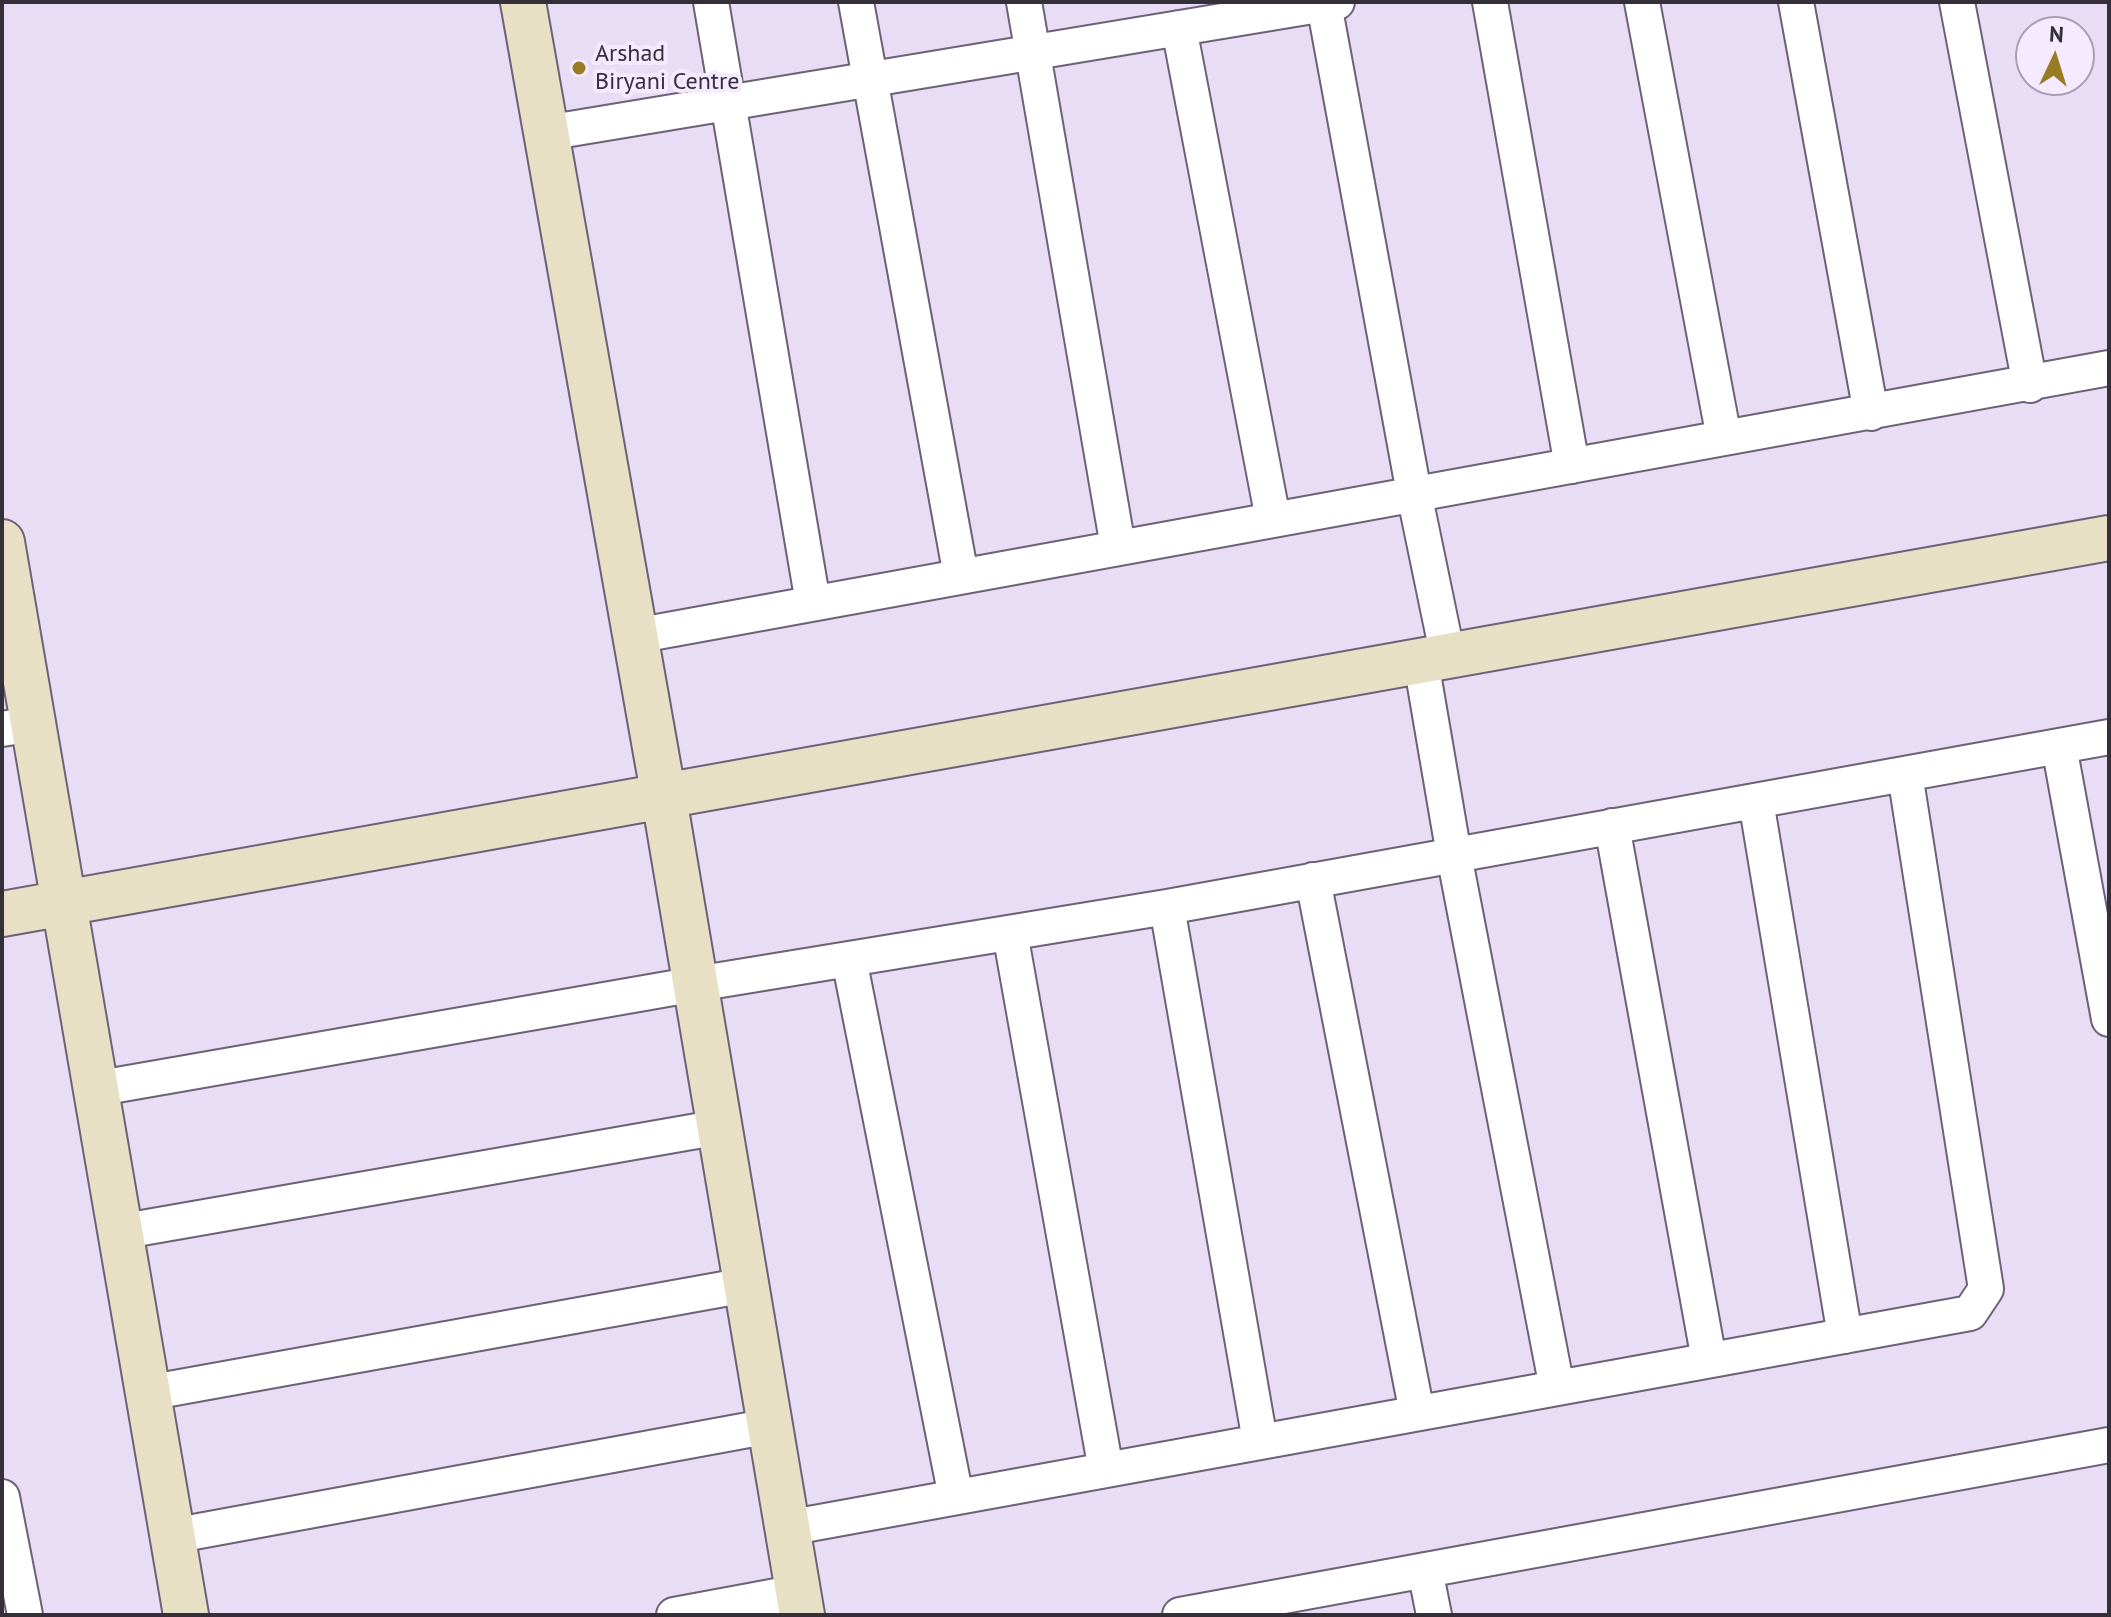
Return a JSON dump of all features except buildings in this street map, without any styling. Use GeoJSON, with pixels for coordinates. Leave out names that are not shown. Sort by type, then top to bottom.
{"type":"FeatureCollection","features":[{"type":"Feature","properties":{"kind":"street"},"geometry":{"type":"LineString","coordinates":[[523,2],[664,798],[800,1604],[674,1615]]}},
{"type":"Feature","properties":{"kind":"street"},"geometry":{"type":"LineString","coordinates":[[711,2],[813,603]]}},
{"type":"Feature","properties":{"kind":"street"},"geometry":{"type":"LineString","coordinates":[[856,2],[961,576]]}},
{"type":"Feature","properties":{"kind":"street"},"geometry":{"type":"LineString","coordinates":[[1024,2],[1118,547]]}},
{"type":"Feature","properties":{"kind":"street"},"geometry":{"type":"LineString","coordinates":[[1490,2],[1572,466]]}},
{"type":"Feature","properties":{"kind":"street"},"geometry":{"type":"LineString","coordinates":[[1642,2],[1724,438]]}},
{"type":"Feature","properties":{"kind":"street"},"geometry":{"type":"LineString","coordinates":[[1796,2],[1871,413]]}},
{"type":"Feature","properties":{"kind":"street"},"geometry":{"type":"LineString","coordinates":[[1957,2],[2030,385]]}},
{"type":"Feature","properties":{"kind":"street"},"geometry":{"type":"LineString","coordinates":[[546,133],[1331,3],[1414,493],[1454,855],[1557,1388]]}},
{"type":"Feature","properties":{"kind":"street"},"geometry":{"type":"LineString","coordinates":[[1179,28],[1273,519]]}},
{"type":"Feature","properties":{"kind":"street"},"geometry":{"type":"LineString","coordinates":[[635,636],[1414,493],[2030,385],[2109,368]]}},
{"type":"Feature","properties":{"kind":"street"},"geometry":{"type":"LineString","coordinates":[[2,914],[2109,538]]}},
{"type":"Feature","properties":{"kind":"street"},"geometry":{"type":"LineString","coordinates":[[2,542],[17,727],[62,904],[186,1615]]}},
{"type":"Feature","properties":{"kind":"street"},"geometry":{"type":"LineString","coordinates":[[94,1089],[696,984],[1167,907],[2109,737]]}},
{"type":"Feature","properties":{"kind":"street"},"geometry":{"type":"LineString","coordinates":[[2059,746],[2109,1019]]}},
{"type":"Feature","properties":{"kind":"street"},"geometry":{"type":"LineString","coordinates":[[787,1528],[1970,1313],[1986,1289],[1905,774]]}},
{"type":"Feature","properties":{"kind":"street"},"geometry":{"type":"LineString","coordinates":[[1756,801],[1845,1336]]}},
{"type":"Feature","properties":{"kind":"street"},"geometry":{"type":"LineString","coordinates":[[1612,826],[1709,1360]]}},
{"type":"Feature","properties":{"kind":"street"},"geometry":{"type":"LineString","coordinates":[[1313,880],[1417,1413]]}},
{"type":"Feature","properties":{"kind":"street"},"geometry":{"type":"LineString","coordinates":[[1167,907],[1260,1441]]}},
{"type":"Feature","properties":{"kind":"street"},"geometry":{"type":"LineString","coordinates":[[1010,933],[1106,1470]]}},
{"type":"Feature","properties":{"kind":"street"},"geometry":{"type":"LineString","coordinates":[[849,959],[956,1497]]}},
{"type":"Feature","properties":{"kind":"street"},"geometry":{"type":"LineString","coordinates":[[119,1232],[720,1127]]}},
{"type":"Feature","properties":{"kind":"street"},"geometry":{"type":"LineString","coordinates":[[147,1393],[746,1285]]}},
{"type":"Feature","properties":{"kind":"street"},"geometry":{"type":"LineString","coordinates":[[172,1536],[770,1426]]}},
{"type":"Feature","properties":{"kind":"street"},"geometry":{"type":"LineString","coordinates":[[1180,1615],[1280,1606],[1425,1570],[2109,1445]]}},
{"type":"Feature","properties":{"kind":"street"},"geometry":{"type":"LineString","coordinates":[[2,1497],[25,1615]]}},
{"type":"Feature","properties":{"kind":"street"},"geometry":{"type":"LineString","coordinates":[[1425,1570],[1434,1615]]}},
{"type":"Feature","properties":{"kind":"place","name":"Arshad Biryani Centre"},"geometry":{"type":"Point","coordinates":[579,68]}}]}
